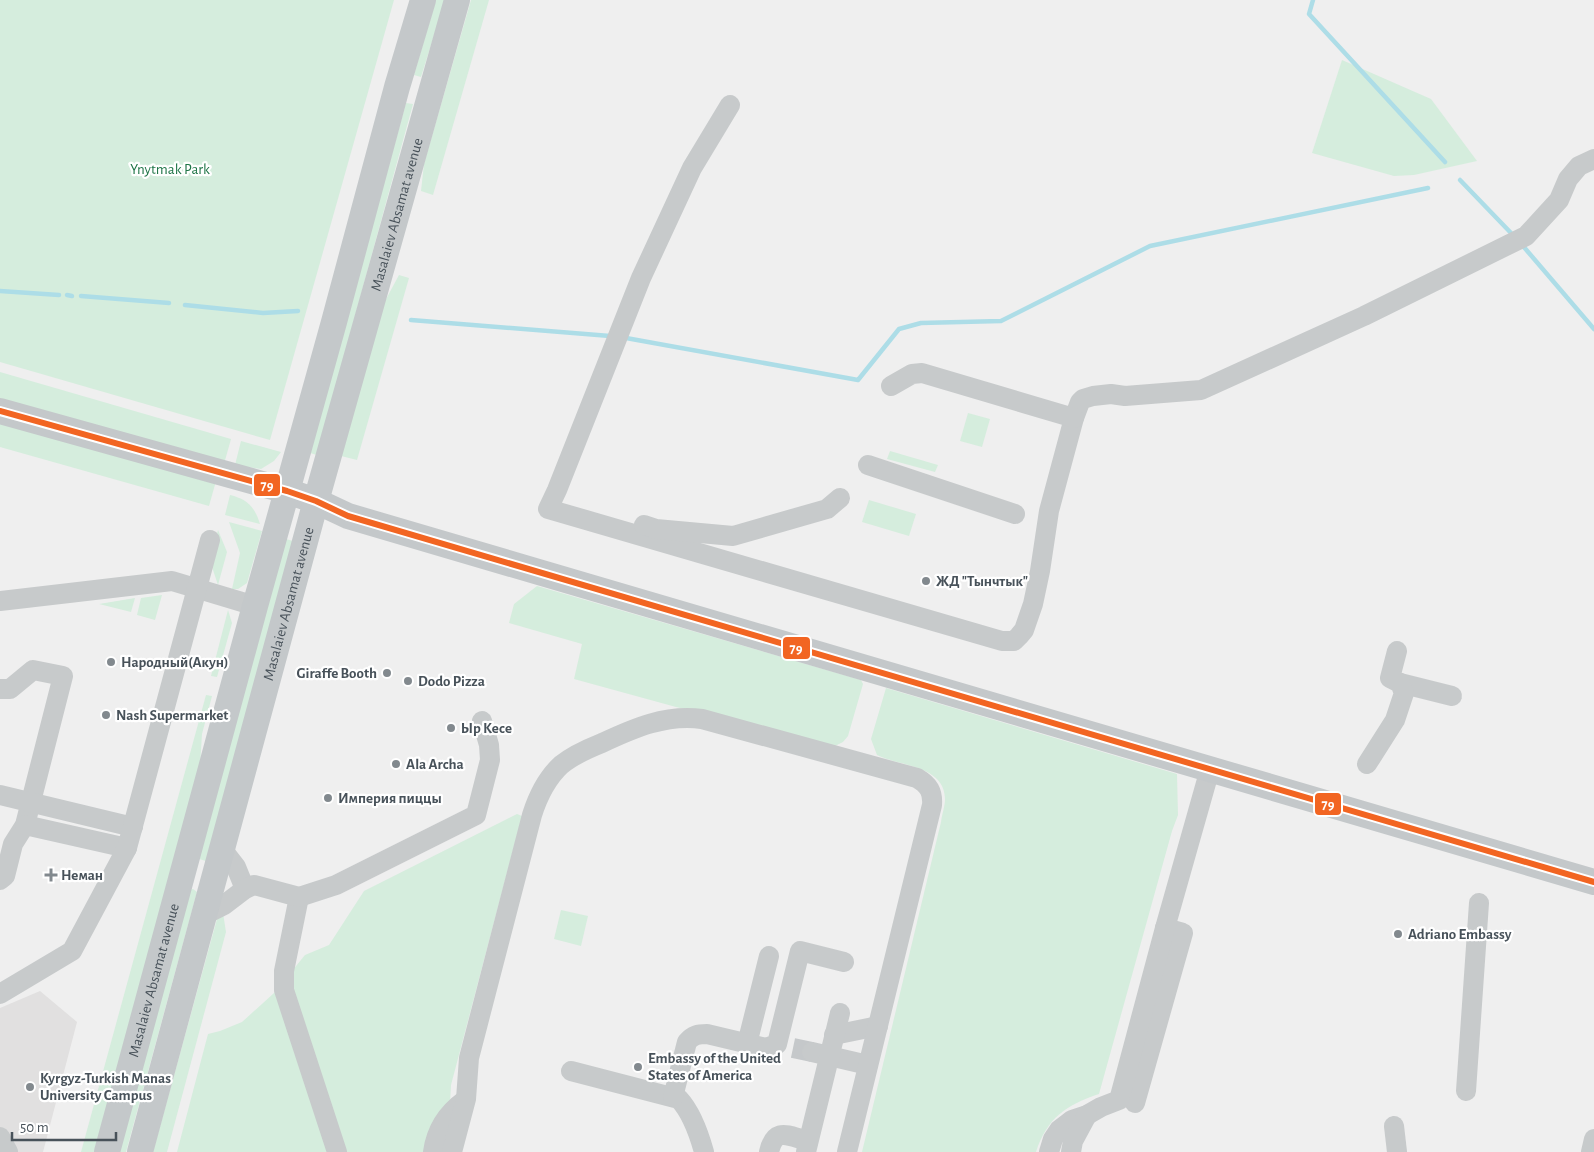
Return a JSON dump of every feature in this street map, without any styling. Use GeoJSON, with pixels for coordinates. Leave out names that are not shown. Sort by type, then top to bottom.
{"type":"FeatureCollection","features":[{"type":"Feature","properties":{"kind":"main road","name":"Masalaiev Absamat avenue"},"geometry":{"type":"LineString","coordinates":[[106,1152],[423,0]]}},
{"type":"Feature","properties":{"kind":"main road","name":"Masalaiev Absamat avenue"},"geometry":{"type":"LineString","coordinates":[[140,1152],[316,501],[457,0]]}},
{"type":"Feature","properties":{"kind":"main road"},"geometry":{"type":"LineString","coordinates":[[398,87],[429,95]]}},
{"type":"Feature","properties":{"kind":"main road"},"geometry":{"type":"LineString","coordinates":[[1,412],[287,491],[357,519],[1594,882]]}},
{"type":"Feature","properties":{"kind":"main road"},"geometry":{"type":"LineString","coordinates":[[182,872],[213,880]]}},
{"type":"Feature","properties":{"kind":"street"},"geometry":{"type":"LineString","coordinates":[[550,503],[641,278],[692,168],[730,105]]}},
{"type":"Feature","properties":{"kind":"street"},"geometry":{"type":"LineString","coordinates":[[550,503],[992,639],[1014,641],[1024,630],[1033,604],[1048,511],[1074,418],[1083,399],[1111,394],[1125,396],[1201,390],[1364,316],[1526,236],[1559,200],[1568,179],[1579,166],[1594,159]]}},
{"type":"Feature","properties":{"kind":"street"},"geometry":{"type":"LineString","coordinates":[[891,386],[912,374],[922,373],[1074,418]]}},
{"type":"Feature","properties":{"kind":"street"},"geometry":{"type":"LineString","coordinates":[[868,465],[1015,514]]}},
{"type":"Feature","properties":{"kind":"street"},"geometry":{"type":"LineString","coordinates":[[550,503],[656,529],[733,536],[826,510],[840,498]]}},
{"type":"Feature","properties":{"kind":"street"},"geometry":{"type":"LineString","coordinates":[[0,994],[72,951],[127,848],[210,540]]}},
{"type":"Feature","properties":{"kind":"street"},"geometry":{"type":"LineString","coordinates":[[0,602],[172,581],[255,606]]}},
{"type":"Feature","properties":{"kind":"street"},"geometry":{"type":"LineString","coordinates":[[1397,651],[1390,678],[1400,683],[1452,696]]}},
{"type":"Feature","properties":{"kind":"street"},"geometry":{"type":"LineString","coordinates":[[0,689],[10,689],[33,670],[64,676],[25,825],[13,844],[5,876],[0,880]]}},
{"type":"Feature","properties":{"kind":"street"},"geometry":{"type":"LineString","coordinates":[[1367,764],[1395,720],[1404,693],[1400,683]]}},
{"type":"Feature","properties":{"kind":"street"},"geometry":{"type":"LineString","coordinates":[[452,1152],[466,1099],[468,1058],[532,815],[542,788],[560,766],[573,756],[631,729],[662,721],[690,718],[702,719],[917,778],[931,790],[932,805],[847,1152]]}},
{"type":"Feature","properties":{"kind":"street"},"geometry":{"type":"LineString","coordinates":[[204,915],[224,905],[245,889],[254,885],[299,897],[336,885],[476,815],[490,760],[482,722]]}},
{"type":"Feature","properties":{"kind":"street"},"geometry":{"type":"LineString","coordinates":[[1050,1151],[1059,1130],[1072,1120],[1119,1100],[1210,769]]}},
{"type":"Feature","properties":{"kind":"street"},"geometry":{"type":"LineString","coordinates":[[0,795],[133,827]]}},
{"type":"Feature","properties":{"kind":"street"},"geometry":{"type":"LineString","coordinates":[[25,825],[127,848]]}},
{"type":"Feature","properties":{"kind":"street"},"geometry":{"type":"LineString","coordinates":[[222,849],[236,867],[245,889]]}},
{"type":"Feature","properties":{"kind":"street"},"geometry":{"type":"LineString","coordinates":[[299,897],[284,971],[284,990],[337,1152]]}},
{"type":"Feature","properties":{"kind":"street"},"geometry":{"type":"LineString","coordinates":[[1466,1091],[1479,903]]}},
{"type":"Feature","properties":{"kind":"street"},"geometry":{"type":"LineString","coordinates":[[1135,1103],[1182,933],[1165,928]]}},
{"type":"Feature","properties":{"kind":"street"},"geometry":{"type":"LineString","coordinates":[[769,1152],[772,1140],[782,1135],[807,1146],[800,951],[844,962]]}},
{"type":"Feature","properties":{"kind":"street"},"geometry":{"type":"LineString","coordinates":[[747,1044],[769,956]]}},
{"type":"Feature","properties":{"kind":"street"},"geometry":{"type":"LineString","coordinates":[[834,1035],[840,1013]]}},
{"type":"Feature","properties":{"kind":"street"},"geometry":{"type":"LineString","coordinates":[[803,1050],[834,1035],[878,1026]]}},
{"type":"Feature","properties":{"kind":"street"},"geometry":{"type":"LineString","coordinates":[[673,1097],[687,1042],[692,1036],[699,1034],[707,1034],[766,1048],[803,1050],[868,1065]]}},
{"type":"Feature","properties":{"kind":"street"},"geometry":{"type":"LineString","coordinates":[[571,1071],[679,1099],[695,1126],[704,1152]]}},
{"type":"Feature","properties":{"kind":"street"},"geometry":{"type":"LineString","coordinates":[[433,1152],[436,1134],[456,1106],[466,1099]]}},
{"type":"Feature","properties":{"kind":"street"},"geometry":{"type":"LineString","coordinates":[[1050,1151],[1060,1148],[1071,1152],[1073,1141],[1087,1115]]}},
{"type":"Feature","properties":{"kind":"street"},"geometry":{"type":"LineString","coordinates":[[1394,1126],[1397,1152]]}},
{"type":"Feature","properties":{"kind":"street"},"geometry":{"type":"LineString","coordinates":[[0,1137],[8,1152]]}},
{"type":"Feature","properties":{"kind":"street"},"geometry":{"type":"LineString","coordinates":[[1591,1152],[1594,1139]]}},
{"type":"Feature","properties":{"kind":"shaded area","name":"Kyrgyz-Turkish Manas University Campus"},"geometry":{"type":"Polygon","coordinates":[[[40,991],[77,1022],[43,1152],[0,1152],[0,1008],[40,991]]]}},
{"type":"Feature","properties":{"kind":"green space","name":"Ynytmak Park"},"geometry":{"type":"Polygon","coordinates":[[[0,0],[394,0],[270,440],[0,362],[0,0]]]}},
{"type":"Feature","properties":{"kind":"green space"},"geometry":{"type":"Polygon","coordinates":[[[436,0],[445,0],[421,77],[414,75],[436,0]]]}},
{"type":"Feature","properties":{"kind":"green space"},"geometry":{"type":"Polygon","coordinates":[[[471,0],[489,0],[433,195],[421,191],[424,164],[471,0]]]}},
{"type":"Feature","properties":{"kind":"green space"},"geometry":{"type":"Polygon","coordinates":[[[1342,60],[1431,99],[1477,161],[1414,175],[1394,176],[1312,153],[1342,60]]]}},
{"type":"Feature","properties":{"kind":"green space"},"geometry":{"type":"Polygon","coordinates":[[[406,103],[413,104],[317,455],[310,453],[406,103]]]}},
{"type":"Feature","properties":{"kind":"green space"},"geometry":{"type":"Polygon","coordinates":[[[399,275],[409,278],[357,460],[341,456],[385,301],[399,275]]]}},
{"type":"Feature","properties":{"kind":"green space"},"geometry":{"type":"Polygon","coordinates":[[[0,372],[231,439],[224,464],[0,399],[0,372]]]}},
{"type":"Feature","properties":{"kind":"green space"},"geometry":{"type":"Polygon","coordinates":[[[968,413],[990,419],[982,447],[960,441],[968,413]]]}},
{"type":"Feature","properties":{"kind":"green space"},"geometry":{"type":"Polygon","coordinates":[[[0,422],[216,481],[209,506],[0,447],[0,422]]]}},
{"type":"Feature","properties":{"kind":"green space"},"geometry":{"type":"Polygon","coordinates":[[[241,441],[281,452],[274,461],[261,469],[235,465],[241,441]]]}},
{"type":"Feature","properties":{"kind":"green space"},"geometry":{"type":"Polygon","coordinates":[[[890,451],[938,465],[935,472],[887,459],[890,451]]]}},
{"type":"Feature","properties":{"kind":"green space"},"geometry":{"type":"Polygon","coordinates":[[[230,495],[246,501],[253,508],[260,524],[225,515],[230,495]]]}},
{"type":"Feature","properties":{"kind":"green space"},"geometry":{"type":"Polygon","coordinates":[[[869,500],[916,514],[909,536],[862,522],[869,500]]]}},
{"type":"Feature","properties":{"kind":"green space"},"geometry":{"type":"Polygon","coordinates":[[[229,522],[262,531],[247,583],[238,589],[232,589],[240,553],[229,522]]]}},
{"type":"Feature","properties":{"kind":"green space"},"geometry":{"type":"Polygon","coordinates":[[[218,530],[227,552],[218,585],[210,561],[218,530]]]}},
{"type":"Feature","properties":{"kind":"green space"},"geometry":{"type":"Polygon","coordinates":[[[286,539],[293,541],[206,861],[199,859],[286,539]]]}},
{"type":"Feature","properties":{"kind":"green space"},"geometry":{"type":"Polygon","coordinates":[[[537,586],[861,680],[863,684],[848,736],[843,742],[835,746],[676,707],[574,679],[582,644],[509,623],[514,604],[537,586]]]}},
{"type":"Feature","properties":{"kind":"green space"},"geometry":{"type":"Polygon","coordinates":[[[162,595],[155,620],[137,615],[141,598],[162,595]]]}},
{"type":"Feature","properties":{"kind":"green space"},"geometry":{"type":"Polygon","coordinates":[[[135,598],[131,612],[99,604],[135,598]]]}},
{"type":"Feature","properties":{"kind":"green space"},"geometry":{"type":"Polygon","coordinates":[[[228,610],[232,623],[217,677],[211,676],[228,610]]]}},
{"type":"Feature","properties":{"kind":"green space"},"geometry":{"type":"Polygon","coordinates":[[[886,688],[1177,774],[1178,815],[1099,1094],[1067,1108],[1059,1114],[1046,1130],[1036,1152],[862,1152],[945,802],[943,788],[937,779],[929,773],[877,755],[871,739],[886,688]]]}},
{"type":"Feature","properties":{"kind":"green space"},"geometry":{"type":"Polygon","coordinates":[[[206,695],[212,696],[202,734],[200,766],[94,1152],[81,1152],[206,695]]]}},
{"type":"Feature","properties":{"kind":"green space"},"geometry":{"type":"Polygon","coordinates":[[[517,814],[522,816],[451,1085],[448,1141],[445,1152],[177,1152],[208,1034],[242,1022],[274,993],[305,955],[329,945],[364,891],[517,814]]]}},
{"type":"Feature","properties":{"kind":"green space"},"geometry":{"type":"Polygon","coordinates":[[[193,889],[197,892],[126,1152],[118,1152],[189,890],[193,889]]]}},
{"type":"Feature","properties":{"kind":"green space"},"geometry":{"type":"Polygon","coordinates":[[[561,910],[588,916],[581,946],[554,939],[561,910]]]}},
{"type":"Feature","properties":{"kind":"green space"},"geometry":{"type":"Polygon","coordinates":[[[223,913],[226,932],[167,1152],[153,1152],[217,919],[223,913]]]}},
{"type":"Feature","properties":{"kind":"waterway"},"geometry":{"type":"LineString","coordinates":[[1313,0],[1309,14],[1445,162]]}},
{"type":"Feature","properties":{"kind":"waterway"},"geometry":{"type":"LineString","coordinates":[[1460,180],[1511,233]]}},
{"type":"Feature","properties":{"kind":"waterway"},"geometry":{"type":"LineString","coordinates":[[626,338],[858,380],[899,329],[921,323],[1001,321],[1150,246],[1428,188]]}},
{"type":"Feature","properties":{"kind":"waterway"},"geometry":{"type":"LineString","coordinates":[[1523,246],[1594,329]]}},
{"type":"Feature","properties":{"kind":"waterway"},"geometry":{"type":"LineString","coordinates":[[0,291],[59,295]]}},
{"type":"Feature","properties":{"kind":"waterway"},"geometry":{"type":"LineString","coordinates":[[67,295],[72,296]]}},
{"type":"Feature","properties":{"kind":"waterway"},"geometry":{"type":"LineString","coordinates":[[81,296],[169,303]]}},
{"type":"Feature","properties":{"kind":"waterway"},"geometry":{"type":"LineString","coordinates":[[185,305],[263,313],[298,311]]}},
{"type":"Feature","properties":{"kind":"waterway"},"geometry":{"type":"LineString","coordinates":[[411,320],[610,336]]}},
{"type":"Feature","properties":{"kind":"tunnel"},"geometry":{"type":"LineString","coordinates":[[793,1048],[812,1052]]}},
{"type":"Feature","properties":{"kind":"transit line","name":"79"},"geometry":{"type":"LineString","coordinates":[[0,411],[287,491],[316,501],[348,516],[1594,882]]}},
{"type":"Feature","properties":{"kind":"place","name":"ЖД \"Тынчтык\""},"geometry":{"type":"Point","coordinates":[926,581]}},
{"type":"Feature","properties":{"kind":"place","name":"Народный(Акун)"},"geometry":{"type":"Point","coordinates":[111,662]}},
{"type":"Feature","properties":{"kind":"place","name":"Giraffe Booth"},"geometry":{"type":"Point","coordinates":[387,673]}},
{"type":"Feature","properties":{"kind":"place","name":"Dodo Pizza"},"geometry":{"type":"Point","coordinates":[408,681]}},
{"type":"Feature","properties":{"kind":"place","name":"Nash Supermarket"},"geometry":{"type":"Point","coordinates":[106,715]}},
{"type":"Feature","properties":{"kind":"place","name":"Ыр Кесе"},"geometry":{"type":"Point","coordinates":[451,728]}},
{"type":"Feature","properties":{"kind":"place","name":"Ala Archa"},"geometry":{"type":"Point","coordinates":[396,764]}},
{"type":"Feature","properties":{"kind":"place","name":"Империя пиццы"},"geometry":{"type":"Point","coordinates":[328,798]}},
{"type":"Feature","properties":{"kind":"place","name":"Неман"},"geometry":{"type":"Point","coordinates":[51,875]}},
{"type":"Feature","properties":{"kind":"place","name":"Adriano Embassy"},"geometry":{"type":"Point","coordinates":[1398,934]}},
{"type":"Feature","properties":{"kind":"place","name":"Embassy of the United States of America"},"geometry":{"type":"Point","coordinates":[638,1067]}},
{"type":"Feature","properties":{"kind":"place","name":"Kyrgyz-Turkish Manas University Campus"},"geometry":{"type":"Point","coordinates":[30,1087]}}]}
